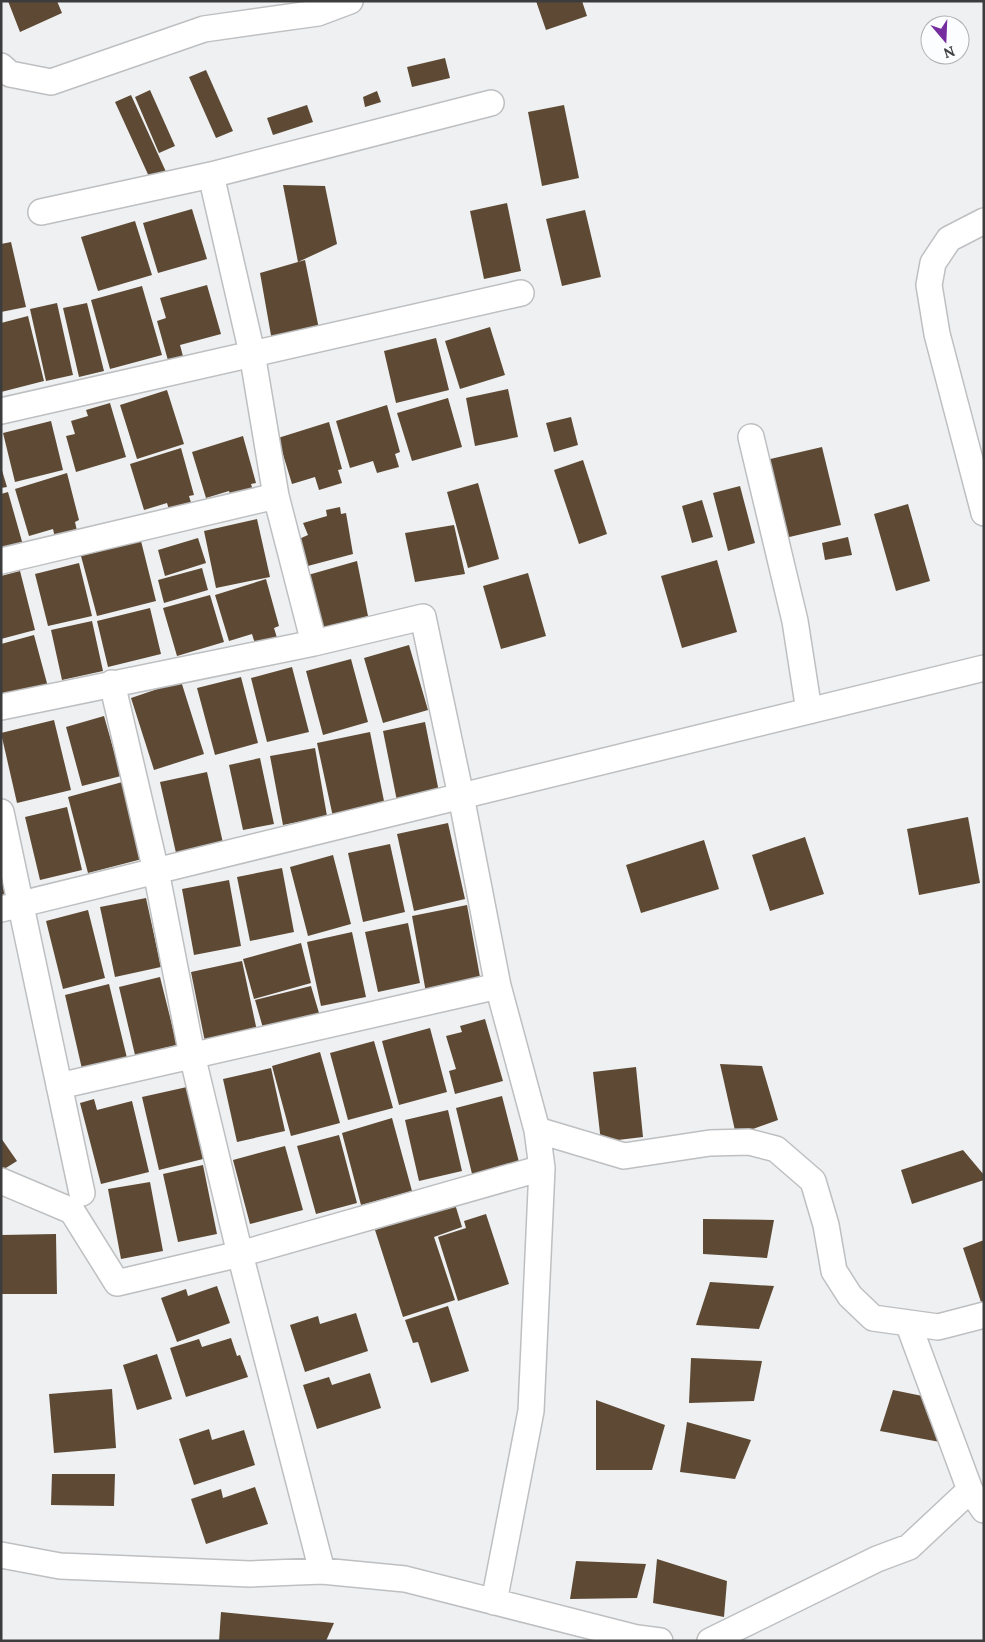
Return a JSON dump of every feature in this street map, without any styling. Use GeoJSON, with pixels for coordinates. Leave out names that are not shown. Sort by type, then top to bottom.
{"type":"FeatureCollection","features":[{"type":"Feature","properties":{"kind":"street"},"geometry":{"type":"LineString","coordinates":[[1,66],[10,74],[51,82],[204,29],[318,13],[350,1]]}},
{"type":"Feature","properties":{"kind":"street"},"geometry":{"type":"LineString","coordinates":[[41,212],[211,175],[491,103]]}},
{"type":"Feature","properties":{"kind":"street"},"geometry":{"type":"LineString","coordinates":[[211,175],[252,353],[276,496],[314,643]]}},
{"type":"Feature","properties":{"kind":"street"},"geometry":{"type":"LineString","coordinates":[[984,221],[949,239],[933,262],[929,285],[937,334],[984,514]]}},
{"type":"Feature","properties":{"kind":"street"},"geometry":{"type":"LineString","coordinates":[[1,411],[521,293]]}},
{"type":"Feature","properties":{"kind":"street"},"geometry":{"type":"LineString","coordinates":[[750,437],[795,621],[810,711]]}},
{"type":"Feature","properties":{"kind":"street"},"geometry":{"type":"LineString","coordinates":[[1,561],[276,496]]}},
{"type":"Feature","properties":{"kind":"street"},"geometry":{"type":"LineString","coordinates":[[1,708],[112,683],[314,643],[423,617],[462,796],[498,986],[537,1130],[542,1168],[531,1411],[494,1602]]}},
{"type":"Feature","properties":{"kind":"street"},"geometry":{"type":"LineString","coordinates":[[11,906],[984,668]]}},
{"type":"Feature","properties":{"kind":"street"},"geometry":{"type":"LineString","coordinates":[[112,683],[156,871],[192,1055],[240,1254],[322,1571]]}},
{"type":"Feature","properties":{"kind":"street"},"geometry":{"type":"LineString","coordinates":[[1,812],[11,906],[60,1086],[82,1193]]}},
{"type":"Feature","properties":{"kind":"street"},"geometry":{"type":"LineString","coordinates":[[60,1086],[498,986]]}},
{"type":"Feature","properties":{"kind":"street"},"geometry":{"type":"LineString","coordinates":[[537,1130],[624,1156],[710,1143],[748,1142],[776,1148],[813,1181],[826,1224],[834,1271],[850,1296],[873,1318],[938,1327],[984,1315]]}},
{"type":"Feature","properties":{"kind":"street"},"geometry":{"type":"LineString","coordinates":[[1,1181],[72,1211],[117,1283],[240,1254],[542,1168]]}},
{"type":"Feature","properties":{"kind":"street"},"geometry":{"type":"LineString","coordinates":[[710,1641],[877,1559],[909,1547],[977,1500],[908,1323]]}},
{"type":"Feature","properties":{"kind":"street"},"geometry":{"type":"LineString","coordinates":[[1,1555],[60,1566],[250,1574],[322,1571],[405,1579],[637,1638],[660,1641]]}},
{"type":"Feature","properties":{"kind":"building"},"geometry":{"type":"Polygon","coordinates":[[[8,1],[57,1],[62,13],[20,32],[8,1]]]}},
{"type":"Feature","properties":{"kind":"building"},"geometry":{"type":"Polygon","coordinates":[[[536,1],[582,1],[587,16],[546,30],[536,1]]]}},
{"type":"Feature","properties":{"kind":"building"},"geometry":{"type":"Polygon","coordinates":[[[445,58],[450,78],[412,87],[407,67],[445,58]]]}},
{"type":"Feature","properties":{"kind":"building"},"geometry":{"type":"Polygon","coordinates":[[[206,70],[233,131],[216,138],[189,77],[206,70]]]}},
{"type":"Feature","properties":{"kind":"building"},"geometry":{"type":"Polygon","coordinates":[[[150,90],[175,146],[159,153],[135,97],[150,90]]]}},
{"type":"Feature","properties":{"kind":"building"},"geometry":{"type":"Polygon","coordinates":[[[377,91],[381,102],[365,107],[363,97],[377,91]]]}},
{"type":"Feature","properties":{"kind":"building"},"geometry":{"type":"Polygon","coordinates":[[[131,95],[167,174],[151,181],[115,102],[131,95]]]}},
{"type":"Feature","properties":{"kind":"building"},"geometry":{"type":"Polygon","coordinates":[[[307,105],[313,122],[273,135],[267,118],[307,105]]]}},
{"type":"Feature","properties":{"kind":"building"},"geometry":{"type":"Polygon","coordinates":[[[564,105],[579,178],[542,186],[528,112],[564,105]]]}},
{"type":"Feature","properties":{"kind":"building"},"geometry":{"type":"Polygon","coordinates":[[[283,185],[325,186],[337,244],[298,262],[283,185]]]}},
{"type":"Feature","properties":{"kind":"building"},"geometry":{"type":"Polygon","coordinates":[[[507,203],[521,271],[484,279],[470,211],[507,203]]]}},
{"type":"Feature","properties":{"kind":"building"},"geometry":{"type":"Polygon","coordinates":[[[192,209],[207,259],[158,273],[143,223],[192,209]]]}},
{"type":"Feature","properties":{"kind":"building"},"geometry":{"type":"Polygon","coordinates":[[[585,210],[601,277],[562,286],[546,219],[585,210]]]}},
{"type":"Feature","properties":{"kind":"building"},"geometry":{"type":"Polygon","coordinates":[[[135,221],[152,275],[98,291],[81,237],[135,221]]]}},
{"type":"Feature","properties":{"kind":"building"},"geometry":{"type":"Polygon","coordinates":[[[11,242],[26,307],[1,312],[1,244],[11,242]]]}},
{"type":"Feature","properties":{"kind":"building"},"geometry":{"type":"Polygon","coordinates":[[[305,260],[319,329],[272,341],[260,273],[305,260]]]}},
{"type":"Feature","properties":{"kind":"building"},"geometry":{"type":"Polygon","coordinates":[[[207,285],[221,334],[180,345],[184,360],[169,364],[157,321],[166,318],[160,298],[207,285]]]}},
{"type":"Feature","properties":{"kind":"building"},"geometry":{"type":"Polygon","coordinates":[[[142,286],[162,355],[110,369],[91,300],[142,286]]]}},
{"type":"Feature","properties":{"kind":"building"},"geometry":{"type":"Polygon","coordinates":[[[57,303],[73,375],[46,381],[30,309],[57,303]]]}},
{"type":"Feature","properties":{"kind":"building"},"geometry":{"type":"Polygon","coordinates":[[[87,303],[104,371],[79,377],[63,308],[87,303]]]}},
{"type":"Feature","properties":{"kind":"building"},"geometry":{"type":"Polygon","coordinates":[[[28,316],[44,381],[1,392],[1,323],[28,316]]]}},
{"type":"Feature","properties":{"kind":"building"},"geometry":{"type":"Polygon","coordinates":[[[490,327],[505,375],[460,389],[445,341],[490,327]]]}},
{"type":"Feature","properties":{"kind":"building"},"geometry":{"type":"Polygon","coordinates":[[[436,338],[449,390],[396,403],[384,351],[436,338]]]}},
{"type":"Feature","properties":{"kind":"building"},"geometry":{"type":"Polygon","coordinates":[[[508,389],[518,437],[475,446],[466,398],[508,389]]]}},
{"type":"Feature","properties":{"kind":"building"},"geometry":{"type":"Polygon","coordinates":[[[167,390],[184,444],[137,459],[120,405],[167,390]]]}},
{"type":"Feature","properties":{"kind":"building"},"geometry":{"type":"Polygon","coordinates":[[[448,398],[462,447],[412,461],[397,413],[448,398]]]}},
{"type":"Feature","properties":{"kind":"building"},"geometry":{"type":"Polygon","coordinates":[[[110,403],[126,457],[76,472],[66,436],[75,434],[71,421],[88,416],[86,410],[110,403]]]}},
{"type":"Feature","properties":{"kind":"building"},"geometry":{"type":"Polygon","coordinates":[[[387,405],[400,452],[395,454],[399,467],[377,473],[373,461],[350,468],[336,421],[387,405]]]}},
{"type":"Feature","properties":{"kind":"building"},"geometry":{"type":"Polygon","coordinates":[[[571,417],[578,445],[554,452],[546,423],[571,417]]]}},
{"type":"Feature","properties":{"kind":"building"},"geometry":{"type":"Polygon","coordinates":[[[51,421],[63,470],[15,482],[3,433],[51,421]]]}},
{"type":"Feature","properties":{"kind":"building"},"geometry":{"type":"Polygon","coordinates":[[[329,422],[342,469],[338,470],[342,483],[319,490],[315,477],[292,484],[278,438],[329,422]]]}},
{"type":"Feature","properties":{"kind":"building"},"geometry":{"type":"Polygon","coordinates":[[[243,436],[256,483],[251,484],[255,497],[233,504],[229,491],[206,498],[192,452],[243,436]]]}},
{"type":"Feature","properties":{"kind":"building"},"geometry":{"type":"Polygon","coordinates":[[[822,447],[841,525],[785,538],[766,460],[822,447]]]}},
{"type":"Feature","properties":{"kind":"building"},"geometry":{"type":"Polygon","coordinates":[[[181,448],[194,495],[189,496],[193,509],[171,516],[167,503],[144,510],[130,464],[181,448]]]}},
{"type":"Feature","properties":{"kind":"building"},"geometry":{"type":"Polygon","coordinates":[[[583,460],[607,534],[579,544],[554,470],[583,460]]]}},
{"type":"Feature","properties":{"kind":"building"},"geometry":{"type":"Polygon","coordinates":[[[1,467],[7,487],[1,488],[1,467]]]}},
{"type":"Feature","properties":{"kind":"building"},"geometry":{"type":"Polygon","coordinates":[[[67,473],[79,520],[75,522],[77,531],[56,542],[53,529],[29,536],[15,489],[67,473]]]}},
{"type":"Feature","properties":{"kind":"building"},"geometry":{"type":"Polygon","coordinates":[[[478,483],[499,559],[468,568],[447,492],[478,483]]]}},
{"type":"Feature","properties":{"kind":"building"},"geometry":{"type":"Polygon","coordinates":[[[740,486],[755,543],[728,551],[713,493],[740,486]]]}},
{"type":"Feature","properties":{"kind":"building"},"geometry":{"type":"Polygon","coordinates":[[[8,492],[23,545],[1,551],[1,494],[8,492]]]}},
{"type":"Feature","properties":{"kind":"building"},"geometry":{"type":"Polygon","coordinates":[[[702,500],[713,537],[692,543],[682,506],[702,500]]]}},
{"type":"Feature","properties":{"kind":"building"},"geometry":{"type":"Polygon","coordinates":[[[908,504],[930,581],[896,591],[874,514],[908,504]]]}},
{"type":"Feature","properties":{"kind":"building"},"geometry":{"type":"Polygon","coordinates":[[[340,507],[341,514],[346,513],[353,554],[304,567],[299,539],[308,535],[303,523],[327,516],[326,510],[340,507]]]}},
{"type":"Feature","properties":{"kind":"building"},"geometry":{"type":"Polygon","coordinates":[[[257,519],[270,577],[216,588],[204,531],[257,519]]]}},
{"type":"Feature","properties":{"kind":"building"},"geometry":{"type":"Polygon","coordinates":[[[454,525],[465,574],[415,582],[405,533],[454,525]]]}},
{"type":"Feature","properties":{"kind":"building"},"geometry":{"type":"Polygon","coordinates":[[[848,537],[852,555],[825,560],[822,543],[848,537]]]}},
{"type":"Feature","properties":{"kind":"building"},"geometry":{"type":"Polygon","coordinates":[[[198,538],[206,563],[165,576],[158,550],[198,538]]]}},
{"type":"Feature","properties":{"kind":"building"},"geometry":{"type":"Polygon","coordinates":[[[141,541],[156,601],[97,616],[81,556],[141,541]]]}},
{"type":"Feature","properties":{"kind":"building"},"geometry":{"type":"Polygon","coordinates":[[[717,560],[737,632],[682,648],[661,576],[717,560]]]}},
{"type":"Feature","properties":{"kind":"building"},"geometry":{"type":"Polygon","coordinates":[[[357,561],[368,616],[312,633],[301,577],[357,561]]]}},
{"type":"Feature","properties":{"kind":"building"},"geometry":{"type":"Polygon","coordinates":[[[79,563],[92,616],[48,626],[35,574],[79,563]]]}},
{"type":"Feature","properties":{"kind":"building"},"geometry":{"type":"Polygon","coordinates":[[[202,568],[208,590],[164,603],[158,580],[202,568]]]}},
{"type":"Feature","properties":{"kind":"building"},"geometry":{"type":"Polygon","coordinates":[[[20,571],[35,630],[1,639],[1,576],[20,571]]]}},
{"type":"Feature","properties":{"kind":"building"},"geometry":{"type":"Polygon","coordinates":[[[528,573],[546,636],[501,649],[483,586],[528,573]]]}},
{"type":"Feature","properties":{"kind":"building"},"geometry":{"type":"Polygon","coordinates":[[[266,579],[279,626],[274,628],[278,641],[256,647],[252,634],[229,641],[215,595],[266,579]]]}},
{"type":"Feature","properties":{"kind":"building"},"geometry":{"type":"Polygon","coordinates":[[[210,595],[224,642],[177,656],[163,608],[210,595]]]}},
{"type":"Feature","properties":{"kind":"building"},"geometry":{"type":"Polygon","coordinates":[[[150,608],[161,654],[108,667],[97,621],[150,608]]]}},
{"type":"Feature","properties":{"kind":"building"},"geometry":{"type":"Polygon","coordinates":[[[92,621],[103,671],[62,680],[51,630],[92,621]]]}},
{"type":"Feature","properties":{"kind":"building"},"geometry":{"type":"Polygon","coordinates":[[[34,635],[48,687],[1,699],[1,644],[34,635]]]}},
{"type":"Feature","properties":{"kind":"building"},"geometry":{"type":"Polygon","coordinates":[[[409,645],[428,710],[383,723],[364,658],[409,645]]]}},
{"type":"Feature","properties":{"kind":"building"},"geometry":{"type":"Polygon","coordinates":[[[351,659],[368,722],[323,735],[306,671],[351,659]]]}},
{"type":"Feature","properties":{"kind":"building"},"geometry":{"type":"Polygon","coordinates":[[[292,667],[309,732],[267,742],[251,678],[292,667]]]}},
{"type":"Feature","properties":{"kind":"building"},"geometry":{"type":"Polygon","coordinates":[[[241,677],[258,743],[215,755],[197,688],[241,677]]]}},
{"type":"Feature","properties":{"kind":"building"},"geometry":{"type":"Polygon","coordinates":[[[181,681],[204,754],[154,770],[131,698],[181,681]]]}},
{"type":"Feature","properties":{"kind":"building"},"geometry":{"type":"Polygon","coordinates":[[[104,716],[121,776],[82,786],[66,727],[104,716]]]}},
{"type":"Feature","properties":{"kind":"building"},"geometry":{"type":"Polygon","coordinates":[[[54,720],[71,790],[17,803],[1,733],[54,720]]]}},
{"type":"Feature","properties":{"kind":"building"},"geometry":{"type":"Polygon","coordinates":[[[425,722],[439,792],[397,801],[383,731],[425,722]]]}},
{"type":"Feature","properties":{"kind":"building"},"geometry":{"type":"Polygon","coordinates":[[[370,732],[385,806],[333,817],[317,743],[370,732]]]}},
{"type":"Feature","properties":{"kind":"building"},"geometry":{"type":"Polygon","coordinates":[[[315,748],[327,816],[283,825],[270,756],[315,748]]]}},
{"type":"Feature","properties":{"kind":"building"},"geometry":{"type":"Polygon","coordinates":[[[260,758],[274,824],[243,830],[229,765],[260,758]]]}},
{"type":"Feature","properties":{"kind":"building"},"geometry":{"type":"Polygon","coordinates":[[[207,772],[223,843],[176,853],[160,782],[207,772]]]}},
{"type":"Feature","properties":{"kind":"building"},"geometry":{"type":"Polygon","coordinates":[[[126,781],[146,858],[88,873],[68,797],[126,781]]]}},
{"type":"Feature","properties":{"kind":"building"},"geometry":{"type":"Polygon","coordinates":[[[67,807],[82,870],[40,880],[25,817],[67,807]]]}},
{"type":"Feature","properties":{"kind":"building"},"geometry":{"type":"Polygon","coordinates":[[[968,817],[980,883],[919,895],[907,829],[968,817]]]}},
{"type":"Feature","properties":{"kind":"building"},"geometry":{"type":"Polygon","coordinates":[[[448,823],[465,899],[414,911],[397,834],[448,823]]]}},
{"type":"Feature","properties":{"kind":"building"},"geometry":{"type":"Polygon","coordinates":[[[805,837],[824,894],[770,911],[752,855],[805,837]]]}},
{"type":"Feature","properties":{"kind":"building"},"geometry":{"type":"Polygon","coordinates":[[[704,840],[719,889],[641,913],[626,865],[704,840]]]}},
{"type":"Feature","properties":{"kind":"building"},"geometry":{"type":"Polygon","coordinates":[[[390,844],[405,912],[363,922],[348,853],[390,844]]]}},
{"type":"Feature","properties":{"kind":"building"},"geometry":{"type":"Polygon","coordinates":[[[333,855],[351,924],[308,936],[290,867],[333,855]]]}},
{"type":"Feature","properties":{"kind":"building"},"geometry":{"type":"Polygon","coordinates":[[[282,868],[294,932],[250,941],[237,877],[282,868]]]}},
{"type":"Feature","properties":{"kind":"building"},"geometry":{"type":"Polygon","coordinates":[[[1,873],[8,901],[1,903],[1,873]]]}},
{"type":"Feature","properties":{"kind":"building"},"geometry":{"type":"Polygon","coordinates":[[[229,880],[241,946],[194,955],[182,889],[229,880]]]}},
{"type":"Feature","properties":{"kind":"building"},"geometry":{"type":"Polygon","coordinates":[[[146,898],[161,967],[115,977],[100,907],[146,898]]]}},
{"type":"Feature","properties":{"kind":"building"},"geometry":{"type":"Polygon","coordinates":[[[467,905],[482,988],[427,998],[412,916],[467,905]]]}},
{"type":"Feature","properties":{"kind":"building"},"geometry":{"type":"Polygon","coordinates":[[[88,910],[105,978],[63,989],[46,921],[88,910]]]}},
{"type":"Feature","properties":{"kind":"building"},"geometry":{"type":"Polygon","coordinates":[[[408,923],[420,983],[378,992],[365,932],[408,923]]]}},
{"type":"Feature","properties":{"kind":"building"},"geometry":{"type":"Polygon","coordinates":[[[352,932],[366,997],[321,1006],[307,942],[352,932]]]}},
{"type":"Feature","properties":{"kind":"building"},"geometry":{"type":"Polygon","coordinates":[[[301,943],[311,983],[254,999],[243,959],[301,943]]]}},
{"type":"Feature","properties":{"kind":"building"},"geometry":{"type":"Polygon","coordinates":[[[242,961],[257,1031],[205,1042],[191,972],[242,961]]]}},
{"type":"Feature","properties":{"kind":"building"},"geometry":{"type":"Polygon","coordinates":[[[160,977],[177,1045],[135,1055],[119,987],[160,977]]]}},
{"type":"Feature","properties":{"kind":"building"},"geometry":{"type":"Polygon","coordinates":[[[109,984],[127,1058],[82,1069],[65,995],[109,984]]]}},
{"type":"Feature","properties":{"kind":"building"},"geometry":{"type":"Polygon","coordinates":[[[311,986],[319,1013],[280,1024],[265,1035],[255,1000],[311,986]]]}},
{"type":"Feature","properties":{"kind":"building"},"geometry":{"type":"Polygon","coordinates":[[[485,1019],[503,1081],[455,1094],[449,1071],[456,1069],[446,1036],[462,1032],[460,1026],[485,1019]]]}},
{"type":"Feature","properties":{"kind":"building"},"geometry":{"type":"Polygon","coordinates":[[[430,1028],[447,1092],[399,1105],[382,1041],[430,1028]]]}},
{"type":"Feature","properties":{"kind":"building"},"geometry":{"type":"Polygon","coordinates":[[[374,1041],[393,1108],[348,1120],[330,1053],[374,1041]]]}},
{"type":"Feature","properties":{"kind":"building"},"geometry":{"type":"Polygon","coordinates":[[[320,1052],[340,1123],[291,1136],[272,1066],[320,1052]]]}},
{"type":"Feature","properties":{"kind":"building"},"geometry":{"type":"Polygon","coordinates":[[[720,1064],[762,1066],[778,1120],[736,1135],[720,1064]]]}},
{"type":"Feature","properties":{"kind":"building"},"geometry":{"type":"Polygon","coordinates":[[[636,1067],[643,1137],[601,1142],[593,1072],[636,1067]]]}},
{"type":"Feature","properties":{"kind":"building"},"geometry":{"type":"Polygon","coordinates":[[[271,1068],[285,1131],[237,1142],[223,1079],[271,1068]]]}},
{"type":"Feature","properties":{"kind":"building"},"geometry":{"type":"Polygon","coordinates":[[[187,1087],[203,1159],[159,1170],[142,1097],[187,1087]]]}},
{"type":"Feature","properties":{"kind":"building"},"geometry":{"type":"Polygon","coordinates":[[[502,1096],[520,1166],[473,1178],[456,1108],[502,1096]]]}},
{"type":"Feature","properties":{"kind":"building"},"geometry":{"type":"Polygon","coordinates":[[[94,1099],[97,1110],[132,1101],[149,1172],[101,1184],[80,1103],[94,1099]]]}},
{"type":"Feature","properties":{"kind":"building"},"geometry":{"type":"Polygon","coordinates":[[[448,1110],[462,1171],[419,1181],[405,1120],[448,1110]]]}},
{"type":"Feature","properties":{"kind":"building"},"geometry":{"type":"Polygon","coordinates":[[[392,1118],[412,1191],[361,1205],[342,1133],[392,1118]]]}},
{"type":"Feature","properties":{"kind":"building"},"geometry":{"type":"Polygon","coordinates":[[[339,1135],[357,1203],[316,1214],[297,1146],[339,1135]]]}},
{"type":"Feature","properties":{"kind":"building"},"geometry":{"type":"Polygon","coordinates":[[[1,1138],[17,1161],[1,1171],[1,1138]]]}},
{"type":"Feature","properties":{"kind":"building"},"geometry":{"type":"Polygon","coordinates":[[[285,1146],[303,1210],[250,1224],[233,1160],[285,1146]]]}},
{"type":"Feature","properties":{"kind":"building"},"geometry":{"type":"Polygon","coordinates":[[[963,1150],[984,1175],[984,1180],[912,1204],[901,1170],[963,1150]]]}},
{"type":"Feature","properties":{"kind":"building"},"geometry":{"type":"Polygon","coordinates":[[[203,1165],[217,1234],[178,1242],[163,1174],[203,1165]]]}},
{"type":"Feature","properties":{"kind":"building"},"geometry":{"type":"Polygon","coordinates":[[[150,1182],[163,1251],[121,1259],[108,1189],[150,1182]]]}},
{"type":"Feature","properties":{"kind":"building"},"geometry":{"type":"Polygon","coordinates":[[[455,1204],[462,1227],[434,1237],[455,1300],[403,1317],[375,1230],[455,1204]]]}},
{"type":"Feature","properties":{"kind":"building"},"geometry":{"type":"Polygon","coordinates":[[[486,1214],[509,1284],[458,1301],[438,1237],[466,1228],[464,1221],[486,1214]]]}},
{"type":"Feature","properties":{"kind":"building"},"geometry":{"type":"Polygon","coordinates":[[[703,1219],[774,1220],[767,1258],[703,1254],[703,1219]]]}},
{"type":"Feature","properties":{"kind":"building"},"geometry":{"type":"Polygon","coordinates":[[[56,1234],[57,1294],[1,1294],[1,1235],[56,1234]]]}},
{"type":"Feature","properties":{"kind":"building"},"geometry":{"type":"Polygon","coordinates":[[[984,1240],[984,1308],[983,1308],[963,1248],[984,1240]]]}},
{"type":"Feature","properties":{"kind":"building"},"geometry":{"type":"Polygon","coordinates":[[[710,1282],[774,1286],[759,1329],[696,1325],[710,1282]]]}},
{"type":"Feature","properties":{"kind":"building"},"geometry":{"type":"Polygon","coordinates":[[[217,1286],[230,1323],[177,1342],[161,1298],[186,1289],[188,1296],[217,1286]]]}},
{"type":"Feature","properties":{"kind":"building"},"geometry":{"type":"Polygon","coordinates":[[[448,1306],[469,1371],[431,1383],[418,1342],[413,1343],[405,1320],[448,1306]]]}},
{"type":"Feature","properties":{"kind":"building"},"geometry":{"type":"Polygon","coordinates":[[[356,1313],[368,1351],[305,1372],[290,1325],[318,1316],[320,1324],[356,1313]]]}},
{"type":"Feature","properties":{"kind":"building"},"geometry":{"type":"Polygon","coordinates":[[[231,1338],[237,1356],[240,1355],[248,1377],[186,1397],[170,1348],[199,1339],[202,1347],[231,1338]]]}},
{"type":"Feature","properties":{"kind":"building"},"geometry":{"type":"Polygon","coordinates":[[[157,1354],[172,1399],[137,1410],[123,1365],[157,1354]]]}},
{"type":"Feature","properties":{"kind":"building"},"geometry":{"type":"Polygon","coordinates":[[[691,1358],[762,1361],[754,1401],[689,1403],[691,1358]]]}},
{"type":"Feature","properties":{"kind":"building"},"geometry":{"type":"Polygon","coordinates":[[[370,1373],[381,1408],[317,1429],[303,1385],[329,1377],[332,1385],[370,1373]]]}},
{"type":"Feature","properties":{"kind":"building"},"geometry":{"type":"Polygon","coordinates":[[[112,1389],[116,1448],[54,1453],[49,1394],[112,1389]]]}},
{"type":"Feature","properties":{"kind":"building"},"geometry":{"type":"Polygon","coordinates":[[[893,1390],[947,1401],[951,1444],[880,1431],[893,1390]]]}},
{"type":"Feature","properties":{"kind":"building"},"geometry":{"type":"Polygon","coordinates":[[[596,1400],[665,1425],[652,1470],[596,1470],[596,1400]]]}},
{"type":"Feature","properties":{"kind":"building"},"geometry":{"type":"Polygon","coordinates":[[[687,1422],[751,1440],[735,1479],[680,1472],[687,1422]]]}},
{"type":"Feature","properties":{"kind":"building"},"geometry":{"type":"Polygon","coordinates":[[[209,1429],[212,1440],[244,1430],[255,1465],[194,1485],[179,1439],[209,1429]]]}},
{"type":"Feature","properties":{"kind":"building"},"geometry":{"type":"Polygon","coordinates":[[[52,1474],[115,1474],[114,1506],[51,1505],[52,1474]]]}},
{"type":"Feature","properties":{"kind":"building"},"geometry":{"type":"Polygon","coordinates":[[[255,1487],[268,1524],[206,1544],[191,1499],[221,1489],[223,1498],[255,1487]]]}},
{"type":"Feature","properties":{"kind":"building"},"geometry":{"type":"Polygon","coordinates":[[[657,1559],[727,1581],[724,1617],[653,1603],[657,1559]]]}},
{"type":"Feature","properties":{"kind":"building"},"geometry":{"type":"Polygon","coordinates":[[[576,1561],[646,1564],[637,1598],[570,1599],[576,1561]]]}},
{"type":"Feature","properties":{"kind":"building"},"geometry":{"type":"Polygon","coordinates":[[[221,1612],[334,1623],[326,1641],[219,1641],[221,1612]]]}}]}
